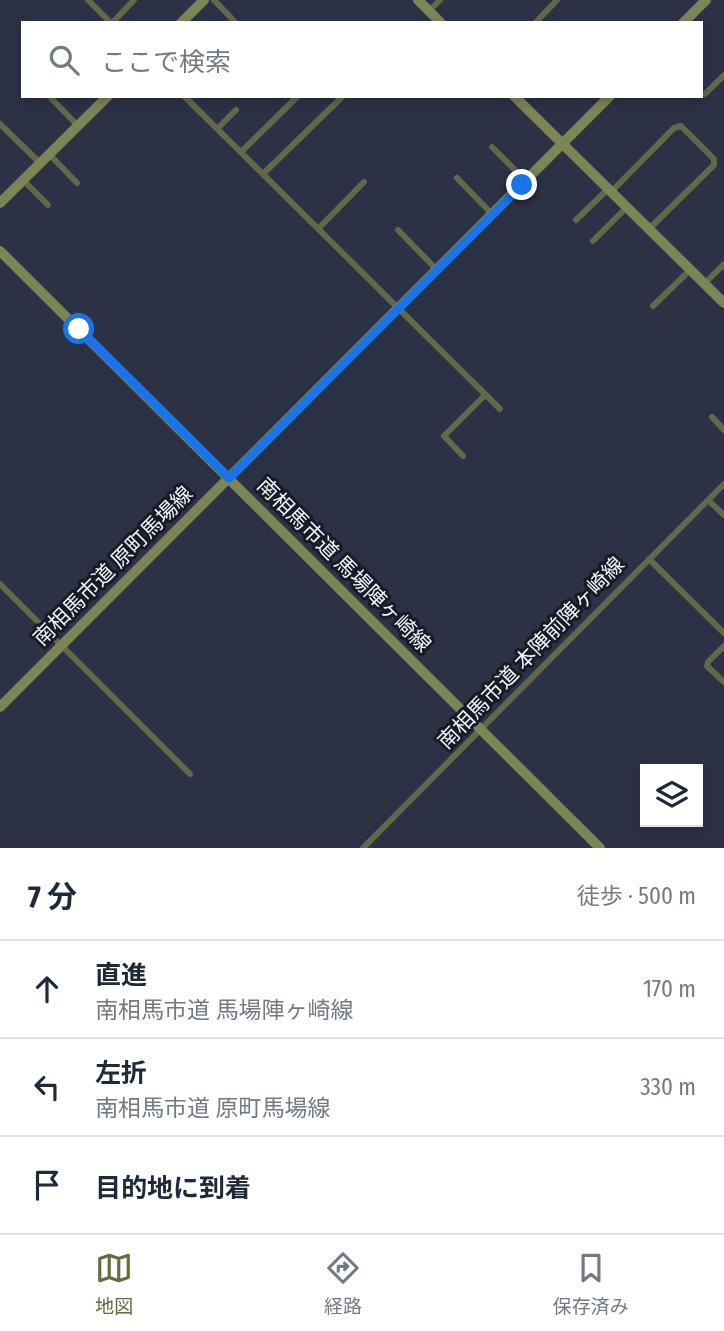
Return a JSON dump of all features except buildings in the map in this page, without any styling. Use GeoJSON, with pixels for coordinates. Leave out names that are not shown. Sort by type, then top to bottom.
{"type":"FeatureCollection","features":[{"type":"Feature","properties":{"kind":"street"},"geometry":{"type":"LineString","coordinates":[[88,0],[110,21]]}},
{"type":"Feature","properties":{"kind":"street"},"geometry":{"type":"LineString","coordinates":[[114,21],[134,0]]}},
{"type":"Feature","properties":{"kind":"street"},"geometry":{"type":"LineString","coordinates":[[183,21],[204,0]]}},
{"type":"Feature","properties":{"kind":"street"},"geometry":{"type":"LineString","coordinates":[[214,0],[234,21]]}},
{"type":"Feature","properties":{"kind":"street"},"geometry":{"type":"LineString","coordinates":[[418,0],[439,21]]}},
{"type":"Feature","properties":{"kind":"street"},"geometry":{"type":"LineString","coordinates":[[429,11],[440,0]]}},
{"type":"Feature","properties":{"kind":"street"},"geometry":{"type":"LineString","coordinates":[[537,21],[557,0]]}},
{"type":"Feature","properties":{"kind":"street"},"geometry":{"type":"LineString","coordinates":[[685,21],[706,0]]}},
{"type":"Feature","properties":{"kind":"street"},"geometry":{"type":"LineString","coordinates":[[705,94],[724,75]]}},
{"type":"Feature","properties":{"kind":"street"},"geometry":{"type":"LineString","coordinates":[[51,98],[78,126]]}},
{"type":"Feature","properties":{"kind":"street"},"geometry":{"type":"LineString","coordinates":[[0,203],[103,98]]}},
{"type":"Feature","properties":{"kind":"street"},"geometry":{"type":"LineString","coordinates":[[186,98],[500,409]]}},
{"type":"Feature","properties":{"kind":"street"},"geometry":{"type":"LineString","coordinates":[[241,152],[296,98]]}},
{"type":"Feature","properties":{"kind":"street"},"geometry":{"type":"LineString","coordinates":[[263,174],[341,98]]}},
{"type":"Feature","properties":{"kind":"street"},"geometry":{"type":"LineString","coordinates":[[516,98],[724,303]]}},
{"type":"Feature","properties":{"kind":"street","name":"南相馬市道 原町馬場線"},"geometry":{"type":"LineString","coordinates":[[0,707],[608,98]]}},
{"type":"Feature","properties":{"kind":"street"},"geometry":{"type":"LineString","coordinates":[[217,129],[236,110]]}},
{"type":"Feature","properties":{"kind":"street"},"geometry":{"type":"LineString","coordinates":[[0,124],[40,163]]}},
{"type":"Feature","properties":{"kind":"street"},"geometry":{"type":"LineString","coordinates":[[576,220],[674,128],[681,126],[714,159],[713,165],[649,229]]}},
{"type":"Feature","properties":{"kind":"street"},"geometry":{"type":"LineString","coordinates":[[492,146],[526,181]]}},
{"type":"Feature","properties":{"kind":"street"},"geometry":{"type":"LineString","coordinates":[[49,154],[77,183]]}},
{"type":"Feature","properties":{"kind":"street"},"geometry":{"type":"LineString","coordinates":[[457,178],[492,214]]}},
{"type":"Feature","properties":{"kind":"street"},"geometry":{"type":"LineString","coordinates":[[23,180],[48,205]]}},
{"type":"Feature","properties":{"kind":"street"},"geometry":{"type":"LineString","coordinates":[[318,229],[364,182]]}},
{"type":"Feature","properties":{"kind":"street"},"geometry":{"type":"LineString","coordinates":[[593,241],[627,207]]}},
{"type":"Feature","properties":{"kind":"street"},"geometry":{"type":"LineString","coordinates":[[398,230],[437,270]]}},
{"type":"Feature","properties":{"kind":"street","name":"南相馬市道 馬場陣ヶ崎線"},"geometry":{"type":"LineString","coordinates":[[0,251],[600,848]]}},
{"type":"Feature","properties":{"kind":"street"},"geometry":{"type":"LineString","coordinates":[[704,284],[724,264]]}},
{"type":"Feature","properties":{"kind":"street"},"geometry":{"type":"LineString","coordinates":[[653,306],[690,270]]}},
{"type":"Feature","properties":{"kind":"street"},"geometry":{"type":"LineString","coordinates":[[463,456],[443,436],[485,395]]}},
{"type":"Feature","properties":{"kind":"street"},"geometry":{"type":"LineString","coordinates":[[712,417],[724,430]]}},
{"type":"Feature","properties":{"kind":"street","name":"南相馬市道 本陣前陣ヶ崎線"},"geometry":{"type":"LineString","coordinates":[[363,848],[724,484]]}},
{"type":"Feature","properties":{"kind":"street"},"geometry":{"type":"LineString","coordinates":[[708,500],[724,515]]}},
{"type":"Feature","properties":{"kind":"street"},"geometry":{"type":"LineString","coordinates":[[649,559],[724,633]]}},
{"type":"Feature","properties":{"kind":"street"},"geometry":{"type":"LineString","coordinates":[[0,584],[190,774]]}},
{"type":"Feature","properties":{"kind":"street"},"geometry":{"type":"LineString","coordinates":[[724,646],[707,666],[724,682]]}},
{"type":"Feature","properties":{"kind":"route"},"geometry":{"type":"LineString","coordinates":[[79,329],[229,478],[522,185]]}}]}
